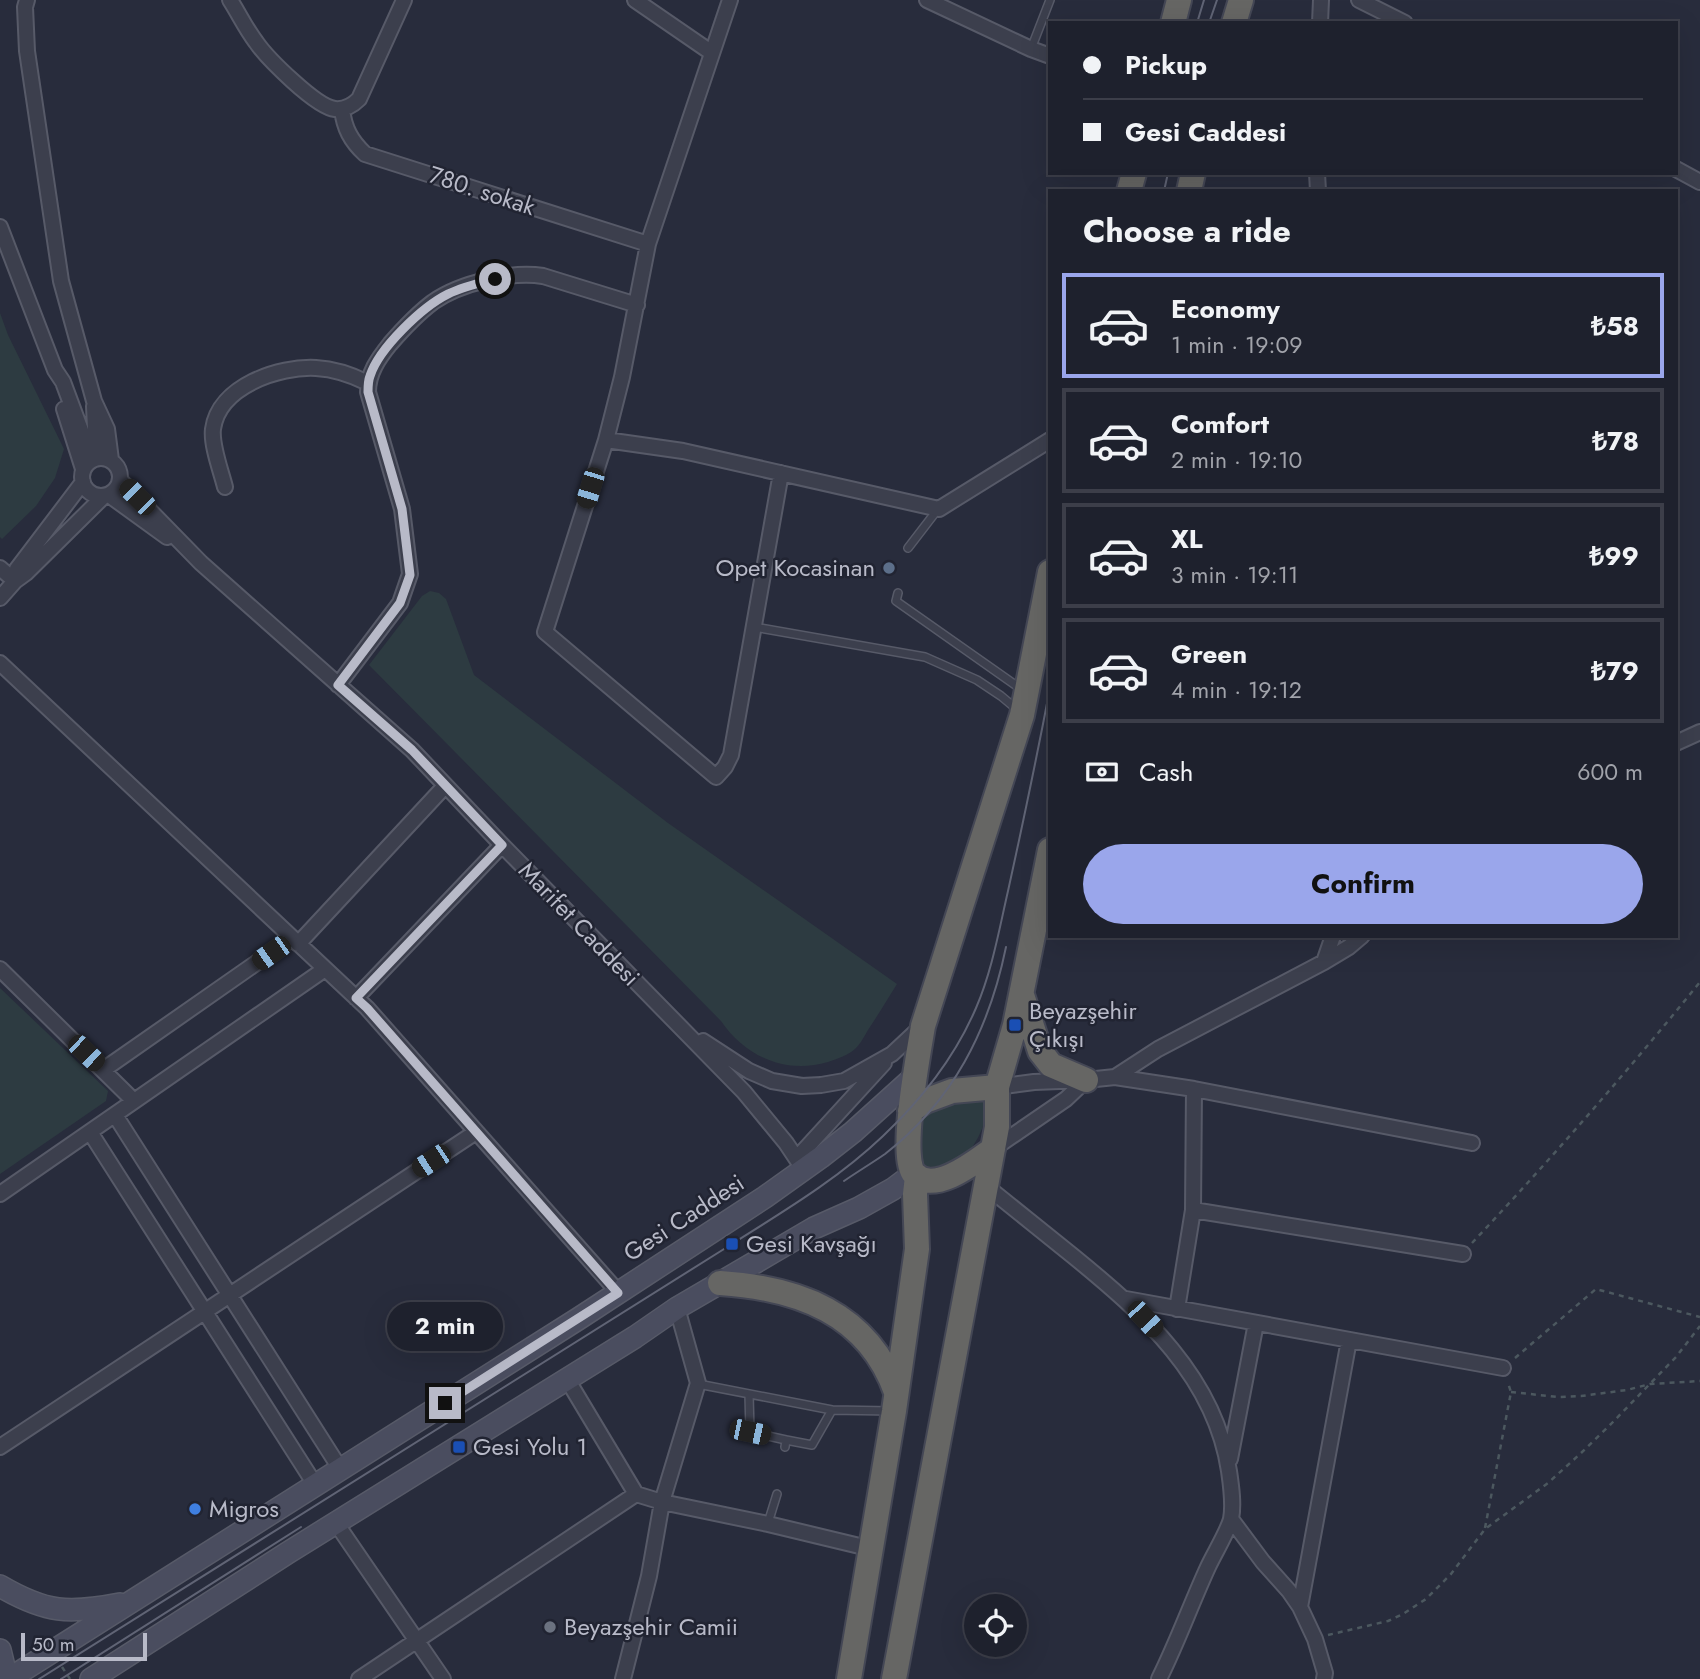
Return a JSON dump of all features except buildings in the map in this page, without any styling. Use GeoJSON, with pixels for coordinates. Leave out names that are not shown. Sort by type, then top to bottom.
{"type":"FeatureCollection","features":[{"type":"Feature","properties":{"kind":"highway"},"geometry":{"type":"LineString","coordinates":[[1174,21],[1180,0]]}},
{"type":"Feature","properties":{"kind":"highway"},"geometry":{"type":"LineString","coordinates":[[1235,21],[1241,0]]}},
{"type":"Feature","properties":{"kind":"highway"},"geometry":{"type":"LineString","coordinates":[[849,1679],[872,1549],[917,1249],[915,1182],[908,1148],[914,1077],[923,1026],[1024,704],[1048,582]]}},
{"type":"Feature","properties":{"kind":"highway"},"geometry":{"type":"LineString","coordinates":[[894,1679],[997,1127],[997,1087],[1015,1025],[1048,860]]}},
{"type":"Feature","properties":{"kind":"highway"},"geometry":{"type":"LineString","coordinates":[[1021,994],[1040,1051],[1051,1065],[1086,1080]]}},
{"type":"Feature","properties":{"kind":"highway"},"geometry":{"type":"LineString","coordinates":[[911,1111],[925,1101],[952,1091],[997,1087]]}},
{"type":"Feature","properties":{"kind":"highway"},"geometry":{"type":"LineString","coordinates":[[915,1182],[950,1176],[967,1168],[993,1149]]}},
{"type":"Feature","properties":{"kind":"highway"},"geometry":{"type":"LineString","coordinates":[[720,1283],[786,1293],[839,1317],[852,1326],[875,1350],[887,1370],[895,1402]]}},
{"type":"Feature","properties":{"kind":"main road","name":"Gesi Caddesi"},"geometry":{"type":"LineString","coordinates":[[8,1679],[618,1293],[800,1164],[853,1132],[914,1077]]}},
{"type":"Feature","properties":{"kind":"main road"},"geometry":{"type":"LineString","coordinates":[[91,1679],[677,1308],[814,1228],[893,1189],[915,1182]]}},
{"type":"Feature","properties":{"kind":"main road"},"geometry":{"type":"LineString","coordinates":[[0,1586],[31,1602],[58,1610],[102,1607],[136,1600]]}},
{"type":"Feature","properties":{"kind":"main road"},"geometry":{"type":"LineString","coordinates":[[0,1650],[8,1679]]}},
{"type":"Feature","properties":{"kind":"street"},"geometry":{"type":"LineString","coordinates":[[27,0],[24,7],[27,51],[61,281],[94,401],[107,429],[93,466],[90,493],[106,496],[201,563]]}},
{"type":"Feature","properties":{"kind":"street"},"geometry":{"type":"LineString","coordinates":[[230,0],[256,42],[320,103],[335,109],[342,109],[359,99],[404,0]]}},
{"type":"Feature","properties":{"kind":"street"},"geometry":{"type":"LineString","coordinates":[[635,0],[712,54]]}},
{"type":"Feature","properties":{"kind":"street"},"geometry":{"type":"LineString","coordinates":[[730,0],[648,244],[622,377],[606,440],[545,632],[716,776],[731,755],[781,473]]}},
{"type":"Feature","properties":{"kind":"street"},"geometry":{"type":"LineString","coordinates":[[927,0],[1048,55]]}},
{"type":"Feature","properties":{"kind":"street"},"geometry":{"type":"LineString","coordinates":[[1320,21],[1321,0]]}},
{"type":"Feature","properties":{"kind":"street"},"geometry":{"type":"LineString","coordinates":[[1359,0],[1401,21]]}},
{"type":"Feature","properties":{"kind":"street","name":"780. sokak"},"geometry":{"type":"LineString","coordinates":[[342,109],[348,132],[365,154],[648,244]]}},
{"type":"Feature","properties":{"kind":"street"},"geometry":{"type":"LineString","coordinates":[[1678,170],[1700,182]]}},
{"type":"Feature","properties":{"kind":"street"},"geometry":{"type":"LineString","coordinates":[[0,227],[55,370],[55,383],[93,466]]}},
{"type":"Feature","properties":{"kind":"street"},"geometry":{"type":"LineString","coordinates":[[338,685],[400,603],[410,575],[402,509],[370,402],[368,383],[373,369],[387,348],[422,311],[446,295],[477,283],[513,276],[533,274],[555,279],[637,305]]}},
{"type":"Feature","properties":{"kind":"street"},"geometry":{"type":"LineString","coordinates":[[225,487],[212,436],[220,408],[232,396],[262,378],[290,369],[336,370],[368,383]]}},
{"type":"Feature","properties":{"kind":"street"},"geometry":{"type":"LineString","coordinates":[[606,440],[683,451],[939,509],[1048,441]]}},
{"type":"Feature","properties":{"kind":"street"},"geometry":{"type":"LineString","coordinates":[[93,466],[119,469],[121,481],[201,563]]}},
{"type":"Feature","properties":{"kind":"street"},"geometry":{"type":"LineString","coordinates":[[15,581],[17,569],[93,466]]}},
{"type":"Feature","properties":{"kind":"street"},"geometry":{"type":"LineString","coordinates":[[0,597],[118,487],[121,481]]}},
{"type":"Feature","properties":{"kind":"street","name":"Marifet Caddesi"},"geometry":{"type":"LineString","coordinates":[[201,563],[412,750],[444,786],[681,1027]]}},
{"type":"Feature","properties":{"kind":"street"},"geometry":{"type":"LineString","coordinates":[[0,568],[15,581]]}},
{"type":"Feature","properties":{"kind":"street"},"geometry":{"type":"LineString","coordinates":[[0,663],[367,1008],[618,1293]]}},
{"type":"Feature","properties":{"kind":"street"},"geometry":{"type":"LineString","coordinates":[[1678,742],[1700,732]]}},
{"type":"Feature","properties":{"kind":"street"},"geometry":{"type":"LineString","coordinates":[[103,1070],[295,941],[444,786]]}},
{"type":"Feature","properties":{"kind":"street"},"geometry":{"type":"LineString","coordinates":[[356,998],[502,845]]}},
{"type":"Feature","properties":{"kind":"street"},"geometry":{"type":"LineString","coordinates":[[1324,962],[1332,938]]}},
{"type":"Feature","properties":{"kind":"street"},"geometry":{"type":"LineString","coordinates":[[1115,1077],[1158,1049],[1324,962],[1360,938]]}},
{"type":"Feature","properties":{"kind":"street"},"geometry":{"type":"LineString","coordinates":[[0,969],[134,1101]]}},
{"type":"Feature","properties":{"kind":"street"},"geometry":{"type":"LineString","coordinates":[[0,1194],[325,969]]}},
{"type":"Feature","properties":{"kind":"street"},"geometry":{"type":"LineString","coordinates":[[681,1027],[766,1116],[800,1164],[892,1054],[923,1026]]}},
{"type":"Feature","properties":{"kind":"street"},"geometry":{"type":"LineString","coordinates":[[681,1027],[749,1071],[784,1084],[802,1086],[844,1081],[892,1054]]}},
{"type":"Feature","properties":{"kind":"street"},"geometry":{"type":"LineString","coordinates":[[997,1087],[1115,1077],[1194,1089],[1472,1143]]}},
{"type":"Feature","properties":{"kind":"street"},"geometry":{"type":"LineString","coordinates":[[993,1149],[1066,1099],[1086,1080]]}},
{"type":"Feature","properties":{"kind":"street"},"geometry":{"type":"LineString","coordinates":[[1177,1309],[1193,1210],[1194,1089]]}},
{"type":"Feature","properties":{"kind":"street"},"geometry":{"type":"LineString","coordinates":[[115,1115],[341,1470]]}},
{"type":"Feature","properties":{"kind":"street"},"geometry":{"type":"LineString","coordinates":[[90,1132],[316,1486]]}},
{"type":"Feature","properties":{"kind":"street"},"geometry":{"type":"LineString","coordinates":[[0,1447],[476,1132]]}},
{"type":"Feature","properties":{"kind":"street"},"geometry":{"type":"LineString","coordinates":[[986,1186],[1125,1299],[1164,1339],[1195,1379],[1216,1420],[1229,1468],[1231,1519],[1158,1679]]}},
{"type":"Feature","properties":{"kind":"street"},"geometry":{"type":"LineString","coordinates":[[1193,1210],[1463,1254]]}},
{"type":"Feature","properties":{"kind":"street"},"geometry":{"type":"LineString","coordinates":[[1125,1299],[1503,1368]]}},
{"type":"Feature","properties":{"kind":"street"},"geometry":{"type":"LineString","coordinates":[[623,1679],[649,1576],[662,1502],[698,1384],[677,1308]]}},
{"type":"Feature","properties":{"kind":"street"},"geometry":{"type":"LineString","coordinates":[[1229,1468],[1255,1323]]}},
{"type":"Feature","properties":{"kind":"street"},"geometry":{"type":"LineString","coordinates":[[1300,1607],[1349,1340]]}},
{"type":"Feature","properties":{"kind":"street"},"geometry":{"type":"LineString","coordinates":[[567,1380],[636,1494],[872,1549]]}},
{"type":"Feature","properties":{"kind":"street"},"geometry":{"type":"LineString","coordinates":[[359,1679],[636,1494]]}},
{"type":"Feature","properties":{"kind":"street"},"geometry":{"type":"LineString","coordinates":[[1231,1519],[1300,1607],[1315,1639],[1325,1673],[1324,1679]]}},
{"type":"Feature","properties":{"kind":"street"},"geometry":{"type":"LineString","coordinates":[[336,1523],[443,1679]]}},
{"type":"Feature","properties":{"kind":"lane"},"geometry":{"type":"LineString","coordinates":[[1031,49],[1051,0]]}},
{"type":"Feature","properties":{"kind":"lane"},"geometry":{"type":"LineString","coordinates":[[908,548],[939,509]]}},
{"type":"Feature","properties":{"kind":"lane"},"geometry":{"type":"LineString","coordinates":[[898,593],[896,601],[1024,704]]}},
{"type":"Feature","properties":{"kind":"lane"},"geometry":{"type":"LineString","coordinates":[[754,628],[925,657],[977,680],[1001,696],[1024,704]]}},
{"type":"Feature","properties":{"kind":"lane"},"geometry":{"type":"LineString","coordinates":[[698,1384],[832,1410],[895,1402]]}},
{"type":"Feature","properties":{"kind":"lane"},"geometry":{"type":"LineString","coordinates":[[749,1394],[750,1432],[786,1444],[812,1445],[832,1410]]}},
{"type":"Feature","properties":{"kind":"lane"},"geometry":{"type":"LineString","coordinates":[[768,1524],[777,1494]]}},
{"type":"Feature","properties":{"kind":"path"},"geometry":{"type":"LineString","coordinates":[[1463,1254],[1604,1098],[1700,982]]}},
{"type":"Feature","properties":{"kind":"path"},"geometry":{"type":"LineString","coordinates":[[1503,1368],[1596,1290],[1700,1317]]}},
{"type":"Feature","properties":{"kind":"path"},"geometry":{"type":"LineString","coordinates":[[1315,1639],[1388,1621],[1426,1599],[1451,1574],[1485,1529],[1548,1483],[1611,1424],[1676,1357],[1700,1326]]}},
{"type":"Feature","properties":{"kind":"path"},"geometry":{"type":"LineString","coordinates":[[1485,1529],[1511,1392],[1558,1397],[1581,1396],[1650,1384],[1700,1381]]}},
{"type":"Feature","properties":{"kind":"shaded area"},"geometry":{"type":"Polygon","coordinates":[[[0,313],[8,335],[64,449],[55,478],[36,506],[2,539],[0,537],[0,313]]]}},
{"type":"Feature","properties":{"kind":"shaded area"},"geometry":{"type":"Polygon","coordinates":[[[430,591],[439,593],[446,599],[474,675],[668,823],[897,984],[856,1048],[828,1062],[797,1066],[767,1060],[742,1044],[369,665],[422,596],[430,591]]]}},
{"type":"Feature","properties":{"kind":"shaded area"},"geometry":{"type":"Polygon","coordinates":[[[0,988],[108,1091],[106,1101],[0,1174],[0,988]]]}},
{"type":"Feature","properties":{"kind":"shaded area"},"geometry":{"type":"Polygon","coordinates":[[[982,1100],[986,1107],[985,1120],[979,1136],[968,1152],[946,1164],[933,1167],[922,1165],[917,1120],[923,1108],[982,1100]]]}},
{"type":"Feature","properties":{"kind":"tram line"},"geometry":{"type":"LineString","coordinates":[[1198,21],[1204,0]]}},
{"type":"Feature","properties":{"kind":"tram line"},"geometry":{"type":"LineString","coordinates":[[1210,21],[1217,0]]}},
{"type":"Feature","properties":{"kind":"tram line"},"geometry":{"type":"LineString","coordinates":[[1164,189],[1168,175]]}},
{"type":"Feature","properties":{"kind":"tram line"},"geometry":{"type":"LineString","coordinates":[[39,1679],[771,1219],[829,1180],[883,1136],[924,1093],[947,1061],[968,1026],[982,994],[998,935],[1048,698]]}},
{"type":"Feature","properties":{"kind":"tram line"},"geometry":{"type":"LineString","coordinates":[[844,1181],[885,1154],[909,1133],[949,1087],[978,1035],[999,978],[1006,947]]}},
{"type":"Feature","properties":{"kind":"tram line"},"geometry":{"type":"LineString","coordinates":[[61,1679],[301,1527]]}},
{"type":"Feature","properties":{"kind":"place","name":"Opet Kocasinan"},"geometry":{"type":"Point","coordinates":[889,568]}},
{"type":"Feature","properties":{"kind":"place","name":"Beyazşehir Çıkışı"},"geometry":{"type":"Point","coordinates":[1015,1025]}},
{"type":"Feature","properties":{"kind":"place","name":"Gesi Kavşağı"},"geometry":{"type":"Point","coordinates":[732,1244]}},
{"type":"Feature","properties":{"kind":"place","name":"Gesi Yolu 1"},"geometry":{"type":"Point","coordinates":[459,1447]}},
{"type":"Feature","properties":{"kind":"place","name":"Migros"},"geometry":{"type":"Point","coordinates":[195,1509]}},
{"type":"Feature","properties":{"kind":"place","name":"Beyazşehir Camii"},"geometry":{"type":"Point","coordinates":[550,1627]}},
{"type":"Feature","properties":{"kind":"route"},"geometry":{"type":"LineString","coordinates":[[445,1403],[618,1293],[356,998],[502,845],[412,750],[338,685],[400,603],[410,575],[402,509],[368,392],[370,375],[398,335],[433,302],[453,291],[495,279]]}}]}
